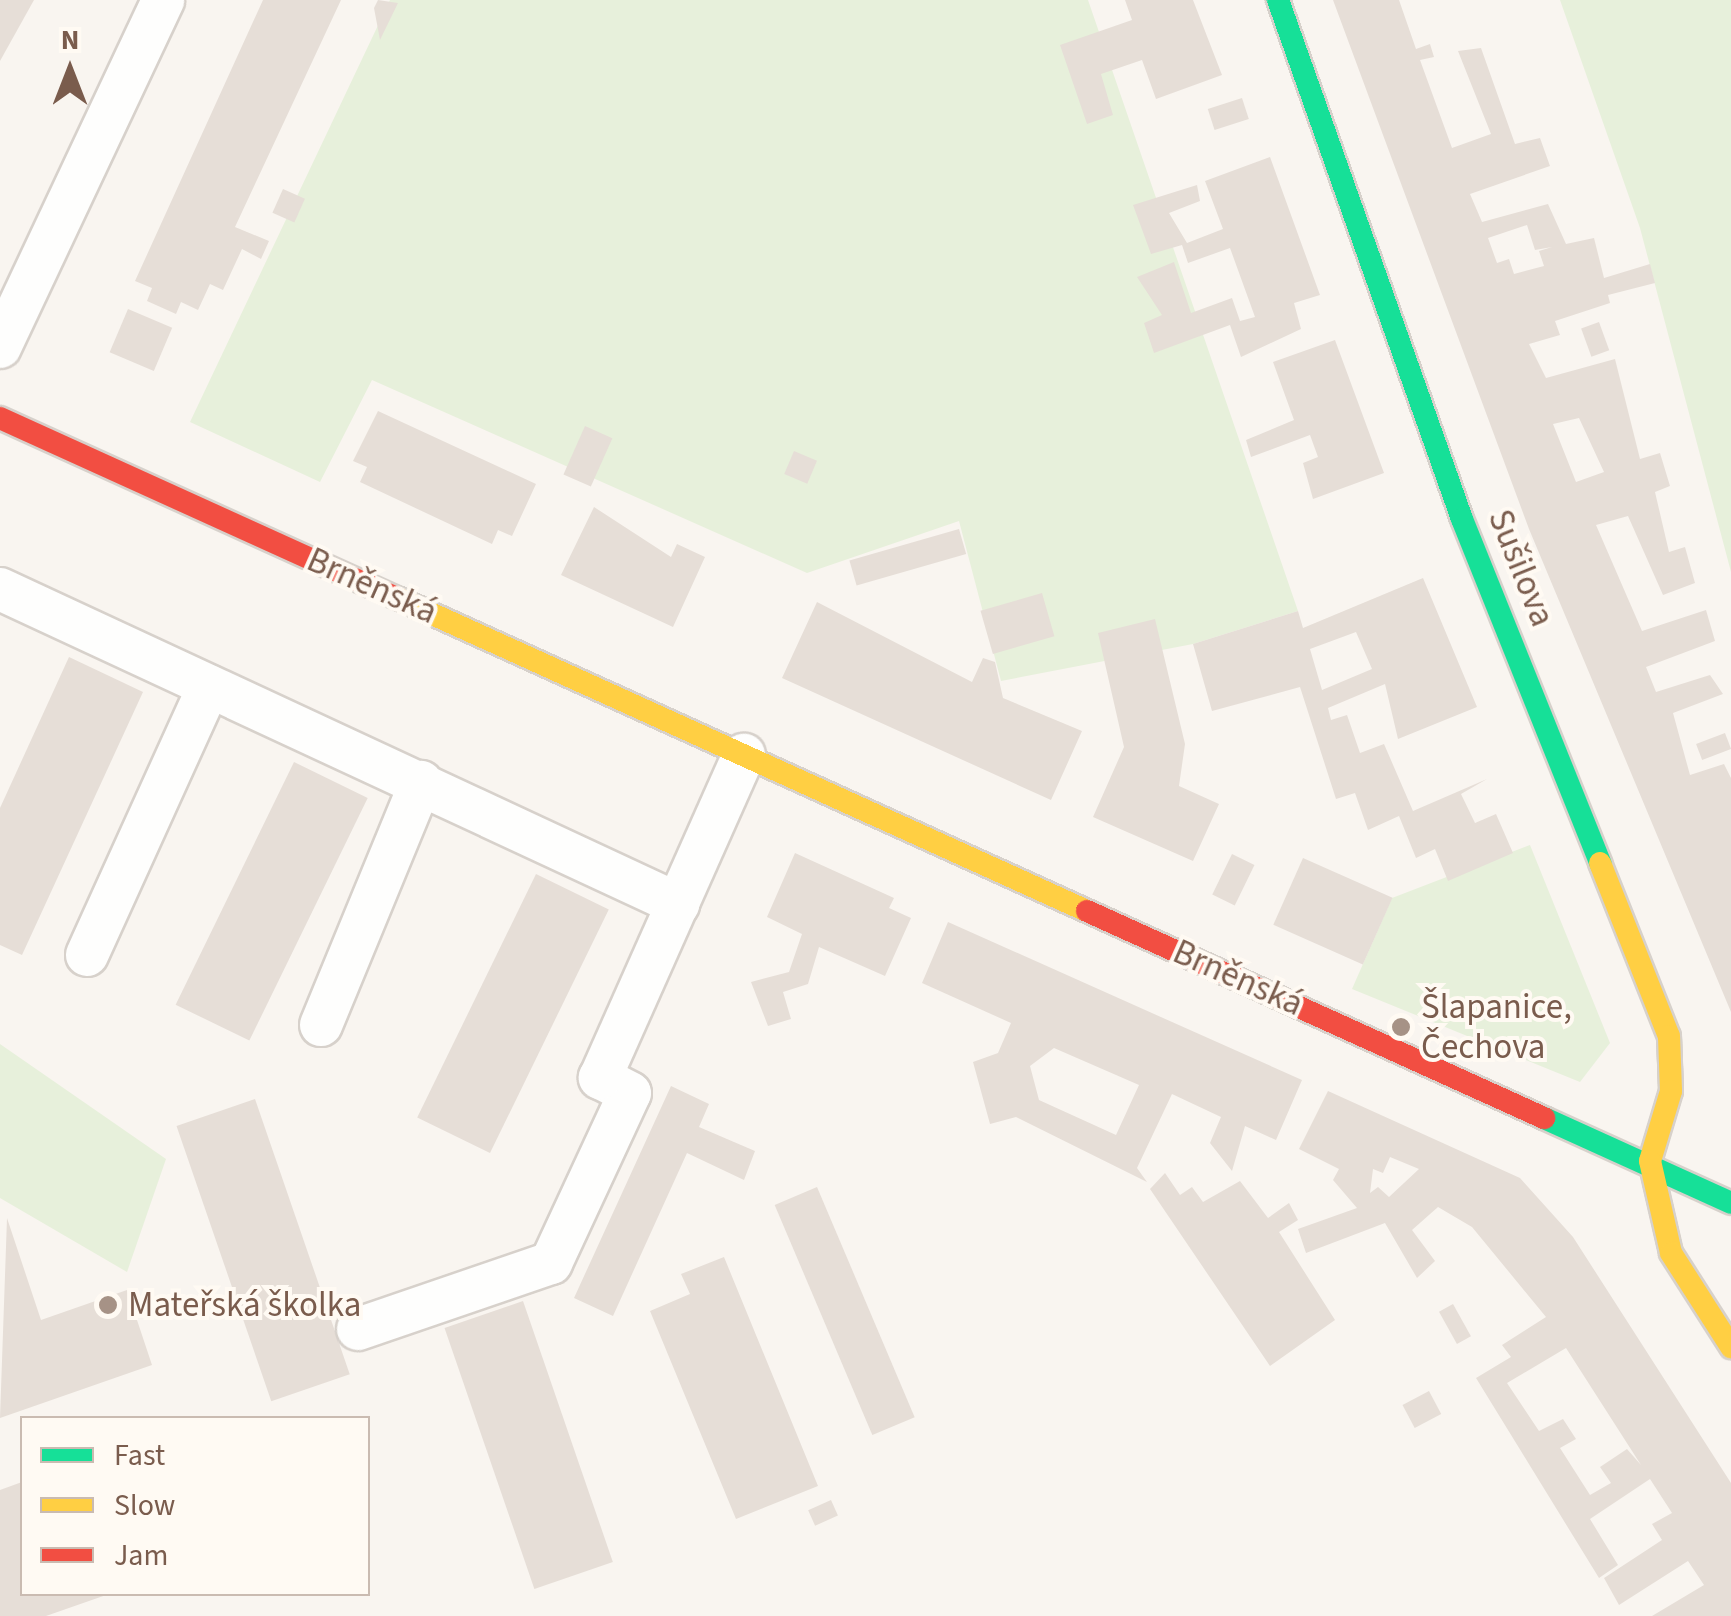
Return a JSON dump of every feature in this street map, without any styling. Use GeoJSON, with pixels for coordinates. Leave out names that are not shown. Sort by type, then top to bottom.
{"type":"FeatureCollection","features":[{"type":"Feature","properties":{"kind":"street"},"geometry":{"type":"LineString","coordinates":[[0,347],[163,0]]}},
{"type":"Feature","properties":{"kind":"street","name":"Sušilova"},"geometry":{"type":"LineString","coordinates":[[1278,0],[1462,519],[1669,1036],[1671,1091],[1650,1162]]}},
{"type":"Feature","properties":{"kind":"street","name":"Brněnská"},"geometry":{"type":"LineString","coordinates":[[0,418],[1650,1162],[1731,1203]]}},
{"type":"Feature","properties":{"kind":"street"},"geometry":{"type":"LineString","coordinates":[[0,589],[678,904]]}},
{"type":"Feature","properties":{"kind":"street"},"geometry":{"type":"LineString","coordinates":[[88,955],[209,686]]}},
{"type":"Feature","properties":{"kind":"street"},"geometry":{"type":"LineString","coordinates":[[358,1329],[551,1263],[630,1093],[600,1078],[744,755]]}},
{"type":"Feature","properties":{"kind":"street"},"geometry":{"type":"LineString","coordinates":[[321,1025],[420,782]]}},
{"type":"Feature","properties":{"kind":"street"},"geometry":{"type":"LineString","coordinates":[[1650,1162],[1671,1253],[1731,1347]]}},
{"type":"Feature","properties":{"kind":"green space"},"geometry":{"type":"Polygon","coordinates":[[[390,0],[1088,0],[1298,611],[1193,644],[1001,681],[959,521],[807,573],[372,380],[320,482],[190,422],[390,0]]]}},
{"type":"Feature","properties":{"kind":"green space"},"geometry":{"type":"Polygon","coordinates":[[[1560,0],[1731,0],[1731,572],[1640,228],[1560,0]]]}},
{"type":"Feature","properties":{"kind":"green space"},"geometry":{"type":"Polygon","coordinates":[[[1530,845],[1610,1043],[1580,1082],[1352,989],[1392,898],[1530,845]]]}},
{"type":"Feature","properties":{"kind":"green space"},"geometry":{"type":"Polygon","coordinates":[[[0,1044],[166,1159],[127,1272],[0,1198],[0,1044]]]}},
{"type":"Feature","properties":{"kind":"building"},"geometry":{"type":"Polygon","coordinates":[[[0,0],[34,0],[0,61],[0,0]]]}},
{"type":"Feature","properties":{"kind":"building"},"geometry":{"type":"Polygon","coordinates":[[[263,0],[341,0],[235,227],[269,241],[261,259],[242,249],[223,290],[210,284],[198,310],[181,302],[176,314],[147,301],[152,288],[135,281],[263,0]]]}},
{"type":"Feature","properties":{"kind":"building"},"geometry":{"type":"Polygon","coordinates":[[[378,0],[398,3],[380,40],[374,8],[378,0]]]}},
{"type":"Feature","properties":{"kind":"building"},"geometry":{"type":"Polygon","coordinates":[[[1125,0],[1193,0],[1222,75],[1156,99],[1142,60],[1101,74],[1113,115],[1087,124],[1060,45],[1132,20],[1125,0]]]}},
{"type":"Feature","properties":{"kind":"building"},"geometry":{"type":"Polygon","coordinates":[[[1333,0],[1399,0],[1416,49],[1430,44],[1434,57],[1420,60],[1452,148],[1491,134],[1458,51],[1481,48],[1515,144],[1540,138],[1550,166],[1470,194],[1482,222],[1548,204],[1566,244],[1594,238],[1604,278],[1650,264],[1655,283],[1608,295],[1610,303],[1555,321],[1560,335],[1529,344],[1546,378],[1615,359],[1640,459],[1660,453],[1670,486],[1655,492],[1669,552],[1685,547],[1695,583],[1663,595],[1628,516],[1596,525],[1642,631],[1706,610],[1715,641],[1646,667],[1656,692],[1710,675],[1723,694],[1673,713],[1690,775],[1724,764],[1731,778],[1731,1012],[1529,529],[1333,0]],[[1527,225],[1488,238],[1497,263],[1509,259],[1514,274],[1544,266],[1539,251],[1552,247],[1535,250],[1527,225]],[[1579,418],[1553,424],[1576,482],[1604,472],[1579,418]]]}},
{"type":"Feature","properties":{"kind":"building"},"geometry":{"type":"Polygon","coordinates":[[[1242,98],[1249,119],[1215,130],[1208,109],[1242,98]]]}},
{"type":"Feature","properties":{"kind":"building"},"geometry":{"type":"Polygon","coordinates":[[[1270,157],[1320,295],[1294,303],[1301,329],[1241,357],[1230,325],[1154,353],[1144,323],[1162,315],[1137,277],[1174,262],[1191,313],[1232,298],[1240,321],[1255,317],[1230,248],[1188,263],[1182,245],[1151,254],[1133,205],[1197,185],[1200,201],[1169,213],[1187,243],[1223,229],[1205,181],[1270,157]]]}},
{"type":"Feature","properties":{"kind":"building"},"geometry":{"type":"Polygon","coordinates":[[[283,189],[305,199],[294,223],[272,213],[283,189]]]}},
{"type":"Feature","properties":{"kind":"building"},"geometry":{"type":"Polygon","coordinates":[[[128,309],[172,328],[154,371],[110,352],[128,309]]]}},
{"type":"Feature","properties":{"kind":"building"},"geometry":{"type":"Polygon","coordinates":[[[1599,322],[1609,350],[1591,357],[1581,328],[1599,322]]]}},
{"type":"Feature","properties":{"kind":"building"},"geometry":{"type":"Polygon","coordinates":[[[1335,340],[1384,473],[1313,499],[1303,463],[1318,457],[1310,435],[1251,457],[1246,440],[1294,420],[1273,362],[1335,340]]]}},
{"type":"Feature","properties":{"kind":"building"},"geometry":{"type":"Polygon","coordinates":[[[378,411],[536,484],[512,536],[498,530],[492,544],[360,482],[367,467],[353,461],[378,411]]]}},
{"type":"Feature","properties":{"kind":"building"},"geometry":{"type":"Polygon","coordinates":[[[585,426],[612,438],[591,487],[563,474],[585,426]]]}},
{"type":"Feature","properties":{"kind":"building"},"geometry":{"type":"Polygon","coordinates":[[[794,451],[817,461],[807,484],[784,474],[794,451]]]}},
{"type":"Feature","properties":{"kind":"building"},"geometry":{"type":"Polygon","coordinates":[[[594,507],[671,557],[677,544],[705,557],[673,627],[561,575],[594,507]]]}},
{"type":"Feature","properties":{"kind":"building"},"geometry":{"type":"Polygon","coordinates":[[[959,529],[966,554],[857,585],[849,560],[959,529]]]}},
{"type":"Feature","properties":{"kind":"building"},"geometry":{"type":"Polygon","coordinates":[[[1423,578],[1477,707],[1398,739],[1385,684],[1328,708],[1331,720],[1347,715],[1360,753],[1384,744],[1413,811],[1487,779],[1461,794],[1475,823],[1496,814],[1513,853],[1448,881],[1435,849],[1416,858],[1399,816],[1368,830],[1355,793],[1336,799],[1300,687],[1212,711],[1193,644],[1298,611],[1303,628],[1423,578]],[[1356,632],[1310,649],[1322,690],[1372,669],[1356,632]]]}},
{"type":"Feature","properties":{"kind":"building"},"geometry":{"type":"Polygon","coordinates":[[[1042,593],[1054,636],[993,654],[980,611],[1042,593]]]}},
{"type":"Feature","properties":{"kind":"building"},"geometry":{"type":"Polygon","coordinates":[[[817,602],[972,682],[983,658],[995,662],[1003,698],[1082,731],[1051,800],[782,678],[817,602]]]}},
{"type":"Feature","properties":{"kind":"building"},"geometry":{"type":"Polygon","coordinates":[[[1155,619],[1185,744],[1179,786],[1219,804],[1193,861],[1093,817],[1124,747],[1098,633],[1155,619]]]}},
{"type":"Feature","properties":{"kind":"building"},"geometry":{"type":"Polygon","coordinates":[[[69,657],[143,692],[22,955],[0,945],[0,808],[69,657]]]}},
{"type":"Feature","properties":{"kind":"building"},"geometry":{"type":"Polygon","coordinates":[[[1725,733],[1731,749],[1702,760],[1696,744],[1725,733]]]}},
{"type":"Feature","properties":{"kind":"building"},"geometry":{"type":"Polygon","coordinates":[[[294,762],[368,798],[249,1041],[176,1005],[294,762]]]}},
{"type":"Feature","properties":{"kind":"building"},"geometry":{"type":"Polygon","coordinates":[[[795,853],[894,898],[889,908],[911,918],[885,976],[819,947],[808,984],[783,992],[791,1019],[768,1026],[751,982],[789,972],[802,934],[767,917],[795,853]]]}},
{"type":"Feature","properties":{"kind":"building"},"geometry":{"type":"Polygon","coordinates":[[[1232,854],[1254,865],[1235,905],[1212,894],[1232,854]]]}},
{"type":"Feature","properties":{"kind":"building"},"geometry":{"type":"Polygon","coordinates":[[[1303,858],[1393,898],[1363,965],[1273,925],[1303,858]]]}},
{"type":"Feature","properties":{"kind":"building"},"geometry":{"type":"Polygon","coordinates":[[[536,874],[609,910],[490,1153],[417,1118],[536,874]]]}},
{"type":"Feature","properties":{"kind":"building"},"geometry":{"type":"Polygon","coordinates":[[[948,922],[1302,1080],[1276,1140],[1245,1126],[1232,1171],[1210,1143],[1221,1117],[1172,1094],[1137,1168],[1147,1182],[1016,1117],[990,1124],[973,1062],[998,1053],[1011,1023],[922,983],[948,922]],[[1054,1048],[1030,1066],[1039,1100],[1116,1135],[1139,1085],[1054,1048]]]}},
{"type":"Feature","properties":{"kind":"building"},"geometry":{"type":"Polygon","coordinates":[[[671,1086],[709,1104],[699,1127],[755,1151],[744,1180],[687,1153],[613,1316],[574,1298],[671,1086]]]}},
{"type":"Feature","properties":{"kind":"building"},"geometry":{"type":"Polygon","coordinates":[[[1328,1091],[1520,1178],[1573,1237],[1731,1483],[1731,1616],[1652,1616],[1704,1585],[1688,1561],[1619,1605],[1604,1578],[1662,1540],[1652,1524],[1672,1513],[1650,1479],[1590,1519],[1618,1565],[1599,1578],[1476,1378],[1511,1357],[1502,1345],[1546,1317],[1472,1227],[1438,1207],[1412,1230],[1435,1261],[1417,1278],[1385,1223],[1306,1253],[1298,1229],[1357,1208],[1333,1180],[1339,1169],[1299,1149],[1328,1091]],[[1390,1157],[1383,1173],[1373,1169],[1370,1193],[1378,1187],[1389,1197],[1419,1169],[1390,1157]],[[1566,1348],[1507,1383],[1539,1431],[1563,1419],[1576,1439],[1560,1448],[1590,1495],[1611,1483],[1600,1467],[1627,1449],[1641,1465],[1566,1348]]]}},
{"type":"Feature","properties":{"kind":"building"},"geometry":{"type":"Polygon","coordinates":[[[255,1099],[350,1374],[271,1401],[177,1126],[255,1099]]]}},
{"type":"Feature","properties":{"kind":"building"},"geometry":{"type":"Polygon","coordinates":[[[1165,1173],[1180,1195],[1192,1187],[1203,1202],[1240,1181],[1268,1218],[1289,1203],[1298,1220],[1279,1232],[1335,1320],[1270,1366],[1150,1189],[1165,1173]]]}},
{"type":"Feature","properties":{"kind":"building"},"geometry":{"type":"Polygon","coordinates":[[[817,1187],[915,1417],[872,1435],[775,1205],[817,1187]]]}},
{"type":"Feature","properties":{"kind":"building","name":"Mateřská školka"},"geometry":{"type":"Polygon","coordinates":[[[7,1218],[41,1320],[127,1290],[152,1365],[0,1418],[7,1218]]]}},
{"type":"Feature","properties":{"kind":"building"},"geometry":{"type":"Polygon","coordinates":[[[724,1257],[818,1486],[736,1519],[650,1311],[690,1294],[681,1274],[724,1257]]]}},
{"type":"Feature","properties":{"kind":"building"},"geometry":{"type":"Polygon","coordinates":[[[523,1301],[613,1562],[534,1589],[445,1328],[523,1301]]]}},
{"type":"Feature","properties":{"kind":"building"},"geometry":{"type":"Polygon","coordinates":[[[1453,1304],[1471,1336],[1457,1344],[1439,1312],[1453,1304]]]}},
{"type":"Feature","properties":{"kind":"building"},"geometry":{"type":"Polygon","coordinates":[[[1429,1391],[1441,1414],[1415,1428],[1403,1405],[1429,1391]]]}},
{"type":"Feature","properties":{"kind":"building"},"geometry":{"type":"Polygon","coordinates":[[[20,1483],[20,1596],[103,1596],[46,1616],[0,1616],[0,1490],[20,1483]]]}},
{"type":"Feature","properties":{"kind":"building"},"geometry":{"type":"Polygon","coordinates":[[[831,1500],[838,1516],[815,1526],[808,1510],[831,1500]]]}},
{"type":"Feature","properties":{"kind":"traffic: fast"},"geometry":{"type":"LineString","coordinates":[[1278,0],[1462,519],[1600,863]]}},
{"type":"Feature","properties":{"kind":"traffic: fast"},"geometry":{"type":"LineString","coordinates":[[1544,1118],[1731,1203]]}},
{"type":"Feature","properties":{"kind":"traffic: slow"},"geometry":{"type":"LineString","coordinates":[[397,598],[1087,911]]}},
{"type":"Feature","properties":{"kind":"traffic: slow"},"geometry":{"type":"LineString","coordinates":[[1600,863],[1669,1036],[1671,1091],[1650,1161],[1671,1253],[1731,1347]]}},
{"type":"Feature","properties":{"kind":"traffic: jam"},"geometry":{"type":"LineString","coordinates":[[0,418],[397,598]]}},
{"type":"Feature","properties":{"kind":"traffic: jam"},"geometry":{"type":"LineString","coordinates":[[1087,911],[1544,1118]]}},
{"type":"Feature","properties":{"kind":"place","name":"Šlapanice, Čechova"},"geometry":{"type":"Point","coordinates":[1401,1027]}},
{"type":"Feature","properties":{"kind":"place","name":"Mateřská školka"},"geometry":{"type":"Point","coordinates":[108,1305]}}]}
